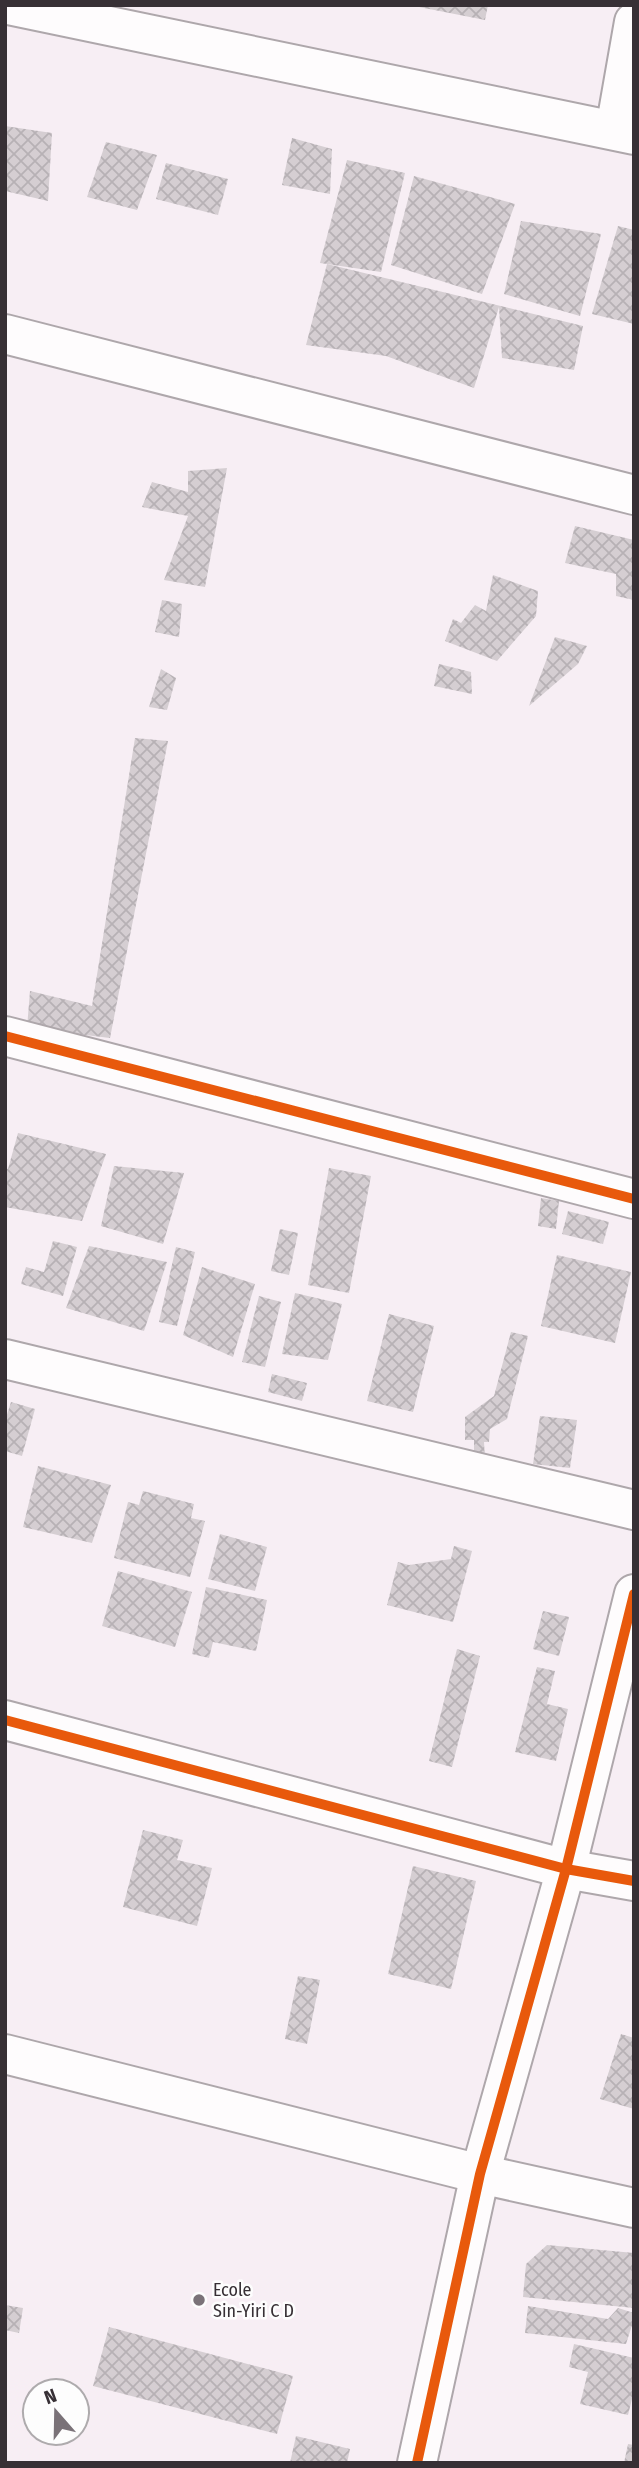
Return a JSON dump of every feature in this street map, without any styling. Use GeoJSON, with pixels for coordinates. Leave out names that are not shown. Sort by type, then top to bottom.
{"type":"FeatureCollection","features":[{"type":"Feature","properties":{"kind":"street"},"geometry":{"type":"LineString","coordinates":[[8,5],[624,132],[634,22]]}},
{"type":"Feature","properties":{"kind":"street"},"geometry":{"type":"LineString","coordinates":[[5,334],[634,495]]}},
{"type":"Feature","properties":{"kind":"street"},"geometry":{"type":"LineString","coordinates":[[5,1036],[634,1199]]}},
{"type":"Feature","properties":{"kind":"street"},"geometry":{"type":"LineString","coordinates":[[5,1359],[634,1510]]}},
{"type":"Feature","properties":{"kind":"street"},"geometry":{"type":"LineString","coordinates":[[417,2463],[480,2174],[566,1869],[634,1594]]}},
{"type":"Feature","properties":{"kind":"street"},"geometry":{"type":"LineString","coordinates":[[5,1720],[566,1869],[634,1881]]}},
{"type":"Feature","properties":{"kind":"street"},"geometry":{"type":"LineString","coordinates":[[5,2054],[480,2174],[634,2208]]}},
{"type":"Feature","properties":{"kind":"building"},"geometry":{"type":"Polygon","coordinates":[[[409,5],[488,5],[485,20],[409,5]]]}},
{"type":"Feature","properties":{"kind":"building"},"geometry":{"type":"Polygon","coordinates":[[[5,126],[52,133],[48,201],[5,191],[5,126]]]}},
{"type":"Feature","properties":{"kind":"building"},"geometry":{"type":"Polygon","coordinates":[[[292,138],[332,149],[330,194],[282,185],[292,138]]]}},
{"type":"Feature","properties":{"kind":"building"},"geometry":{"type":"Polygon","coordinates":[[[106,142],[157,155],[137,210],[87,197],[106,142]]]}},
{"type":"Feature","properties":{"kind":"building"},"geometry":{"type":"Polygon","coordinates":[[[347,160],[405,173],[381,272],[320,263],[347,160]]]}},
{"type":"Feature","properties":{"kind":"building"},"geometry":{"type":"Polygon","coordinates":[[[166,163],[228,179],[218,215],[156,199],[166,163]]]}},
{"type":"Feature","properties":{"kind":"building"},"geometry":{"type":"Polygon","coordinates":[[[414,176],[515,204],[482,294],[391,265],[414,176]]]}},
{"type":"Feature","properties":{"kind":"building"},"geometry":{"type":"Polygon","coordinates":[[[521,221],[601,234],[580,316],[504,294],[521,221]]]}},
{"type":"Feature","properties":{"kind":"building"},"geometry":{"type":"Polygon","coordinates":[[[618,226],[634,230],[634,324],[592,314],[618,226]]]}},
{"type":"Feature","properties":{"kind":"building"},"geometry":{"type":"Polygon","coordinates":[[[327,264],[583,326],[574,370],[502,358],[499,307],[474,388],[386,356],[306,345],[327,264]]]}},
{"type":"Feature","properties":{"kind":"building"},"geometry":{"type":"Polygon","coordinates":[[[227,468],[205,587],[164,580],[188,516],[142,507],[152,482],[188,492],[188,471],[227,468]]]}},
{"type":"Feature","properties":{"kind":"building"},"geometry":{"type":"Polygon","coordinates":[[[575,526],[634,540],[634,600],[616,596],[616,574],[565,563],[575,526]]]}},
{"type":"Feature","properties":{"kind":"building"},"geometry":{"type":"Polygon","coordinates":[[[493,575],[538,591],[536,616],[497,661],[445,641],[453,619],[461,623],[475,605],[486,611],[493,575]]]}},
{"type":"Feature","properties":{"kind":"building"},"geometry":{"type":"Polygon","coordinates":[[[162,600],[182,604],[179,637],[155,632],[162,600]]]}},
{"type":"Feature","properties":{"kind":"building"},"geometry":{"type":"Polygon","coordinates":[[[555,637],[587,646],[578,664],[529,706],[555,637]]]}},
{"type":"Feature","properties":{"kind":"building"},"geometry":{"type":"Polygon","coordinates":[[[439,664],[471,672],[472,694],[434,686],[439,664]]]}},
{"type":"Feature","properties":{"kind":"building"},"geometry":{"type":"Polygon","coordinates":[[[161,669],[176,678],[167,710],[149,707],[161,669]]]}},
{"type":"Feature","properties":{"kind":"building"},"geometry":{"type":"Polygon","coordinates":[[[135,738],[168,741],[110,1038],[27,1028],[30,991],[92,1006],[135,738]]]}},
{"type":"Feature","properties":{"kind":"building"},"geometry":{"type":"Polygon","coordinates":[[[18,1133],[106,1154],[82,1221],[5,1207],[5,1168],[8,1169],[18,1133]]]}},
{"type":"Feature","properties":{"kind":"building"},"geometry":{"type":"Polygon","coordinates":[[[114,1166],[184,1173],[163,1244],[101,1226],[114,1166]]]}},
{"type":"Feature","properties":{"kind":"building"},"geometry":{"type":"Polygon","coordinates":[[[329,1168],[371,1176],[349,1293],[308,1285],[329,1168]]]}},
{"type":"Feature","properties":{"kind":"building"},"geometry":{"type":"Polygon","coordinates":[[[541,1198],[559,1201],[556,1229],[538,1226],[541,1198]]]}},
{"type":"Feature","properties":{"kind":"building"},"geometry":{"type":"Polygon","coordinates":[[[568,1211],[609,1222],[603,1244],[562,1234],[568,1211]]]}},
{"type":"Feature","properties":{"kind":"building"},"geometry":{"type":"Polygon","coordinates":[[[280,1229],[298,1233],[289,1275],[271,1271],[280,1229]]]}},
{"type":"Feature","properties":{"kind":"building"},"geometry":{"type":"Polygon","coordinates":[[[53,1241],[77,1247],[63,1296],[21,1284],[26,1267],[44,1272],[53,1241]]]}},
{"type":"Feature","properties":{"kind":"building"},"geometry":{"type":"Polygon","coordinates":[[[89,1246],[167,1262],[144,1331],[66,1308],[89,1246]]]}},
{"type":"Feature","properties":{"kind":"building"},"geometry":{"type":"Polygon","coordinates":[[[176,1247],[195,1252],[177,1326],[159,1322],[176,1247]]]}},
{"type":"Feature","properties":{"kind":"building"},"geometry":{"type":"Polygon","coordinates":[[[557,1255],[631,1272],[615,1343],[541,1326],[557,1255]]]}},
{"type":"Feature","properties":{"kind":"building"},"geometry":{"type":"Polygon","coordinates":[[[202,1267],[255,1284],[233,1357],[183,1335],[202,1267]]]}},
{"type":"Feature","properties":{"kind":"building"},"geometry":{"type":"Polygon","coordinates":[[[295,1293],[342,1304],[328,1360],[282,1354],[295,1293]]]}},
{"type":"Feature","properties":{"kind":"building"},"geometry":{"type":"Polygon","coordinates":[[[259,1296],[281,1302],[265,1367],[242,1362],[259,1296]]]}},
{"type":"Feature","properties":{"kind":"building"},"geometry":{"type":"Polygon","coordinates":[[[389,1314],[434,1326],[413,1412],[367,1401],[389,1314]]]}},
{"type":"Feature","properties":{"kind":"building"},"geometry":{"type":"Polygon","coordinates":[[[511,1332],[528,1336],[507,1419],[490,1429],[489,1442],[484,1442],[485,1460],[474,1460],[474,1440],[465,1440],[465,1417],[494,1396],[511,1332]]]}},
{"type":"Feature","properties":{"kind":"building"},"geometry":{"type":"Polygon","coordinates":[[[272,1374],[307,1383],[302,1401],[268,1392],[272,1374]]]}},
{"type":"Feature","properties":{"kind":"building"},"geometry":{"type":"Polygon","coordinates":[[[11,1402],[35,1409],[22,1456],[5,1451],[5,1421],[11,1402]]]}},
{"type":"Feature","properties":{"kind":"building"},"geometry":{"type":"Polygon","coordinates":[[[540,1416],[577,1420],[570,1468],[533,1464],[540,1416]]]}},
{"type":"Feature","properties":{"kind":"building"},"geometry":{"type":"Polygon","coordinates":[[[38,1466],[111,1485],[92,1543],[23,1527],[38,1466]]]}},
{"type":"Feature","properties":{"kind":"building"},"geometry":{"type":"Polygon","coordinates":[[[143,1491],[194,1504],[191,1518],[205,1521],[190,1577],[114,1558],[128,1502],[139,1505],[143,1491]]]}},
{"type":"Feature","properties":{"kind":"building"},"geometry":{"type":"Polygon","coordinates":[[[220,1534],[267,1547],[255,1591],[208,1579],[220,1534]]]}},
{"type":"Feature","properties":{"kind":"building"},"geometry":{"type":"Polygon","coordinates":[[[454,1546],[472,1551],[453,1622],[387,1605],[398,1562],[409,1565],[451,1559],[454,1546]]]}},
{"type":"Feature","properties":{"kind":"building"},"geometry":{"type":"Polygon","coordinates":[[[118,1571],[192,1592],[175,1647],[102,1626],[118,1571]]]}},
{"type":"Feature","properties":{"kind":"building"},"geometry":{"type":"Polygon","coordinates":[[[206,1587],[267,1600],[256,1651],[213,1642],[209,1658],[192,1654],[206,1587]]]}},
{"type":"Feature","properties":{"kind":"building"},"geometry":{"type":"Polygon","coordinates":[[[543,1611],[569,1617],[559,1656],[533,1649],[543,1611]]]}},
{"type":"Feature","properties":{"kind":"building"},"geometry":{"type":"Polygon","coordinates":[[[457,1649],[480,1656],[452,1767],[429,1761],[457,1649]]]}},
{"type":"Feature","properties":{"kind":"building"},"geometry":{"type":"Polygon","coordinates":[[[537,1667],[555,1671],[547,1704],[568,1709],[556,1761],[515,1752],[537,1667]]]}},
{"type":"Feature","properties":{"kind":"building"},"geometry":{"type":"Polygon","coordinates":[[[143,1830],[183,1840],[177,1860],[212,1868],[197,1926],[123,1907],[143,1830]]]}},
{"type":"Feature","properties":{"kind":"building"},"geometry":{"type":"Polygon","coordinates":[[[413,1866],[476,1881],[451,1989],[388,1974],[413,1866]]]}},
{"type":"Feature","properties":{"kind":"building"},"geometry":{"type":"Polygon","coordinates":[[[298,1976],[320,1980],[307,2044],[285,2039],[298,1976]]]}},
{"type":"Feature","properties":{"kind":"building"},"geometry":{"type":"Polygon","coordinates":[[[621,2034],[634,2038],[634,2109],[600,2099],[621,2034]]]}},
{"type":"Feature","properties":{"kind":"building"},"geometry":{"type":"Polygon","coordinates":[[[547,2245],[634,2253],[634,2308],[523,2297],[526,2264],[547,2245]]]}},
{"type":"Feature","properties":{"kind":"building"},"geometry":{"type":"Polygon","coordinates":[[[5,2305],[23,2308],[19,2333],[5,2330],[5,2305]]]}},
{"type":"Feature","properties":{"kind":"building"},"geometry":{"type":"Polygon","coordinates":[[[528,2306],[608,2319],[618,2308],[634,2313],[634,2319],[626,2344],[525,2333],[528,2306]]]}},
{"type":"Feature","properties":{"kind":"building"},"geometry":{"type":"Polygon","coordinates":[[[109,2327],[293,2376],[277,2434],[93,2386],[109,2327]]]}},
{"type":"Feature","properties":{"kind":"building"},"geometry":{"type":"Polygon","coordinates":[[[574,2344],[634,2358],[634,2391],[628,2415],[580,2404],[588,2372],[569,2367],[574,2344]]]}},
{"type":"Feature","properties":{"kind":"building"},"geometry":{"type":"Polygon","coordinates":[[[296,2436],[350,2449],[347,2463],[290,2463],[296,2436]]]}},
{"type":"Feature","properties":{"kind":"building"},"geometry":{"type":"Polygon","coordinates":[[[628,2444],[634,2445],[634,2463],[624,2463],[628,2444]]]}},
{"type":"Feature","properties":{"kind":"cycle path"},"geometry":{"type":"LineString","coordinates":[[5,1036],[634,1199]]}},
{"type":"Feature","properties":{"kind":"cycle path"},"geometry":{"type":"LineString","coordinates":[[417,2463],[480,2174],[566,1869],[634,1594]]}},
{"type":"Feature","properties":{"kind":"cycle path"},"geometry":{"type":"LineString","coordinates":[[5,1720],[566,1869],[634,1881]]}},
{"type":"Feature","properties":{"kind":"place","name":"Ecole Sin-Yiri C D"},"geometry":{"type":"Point","coordinates":[199,2300]}}]}
